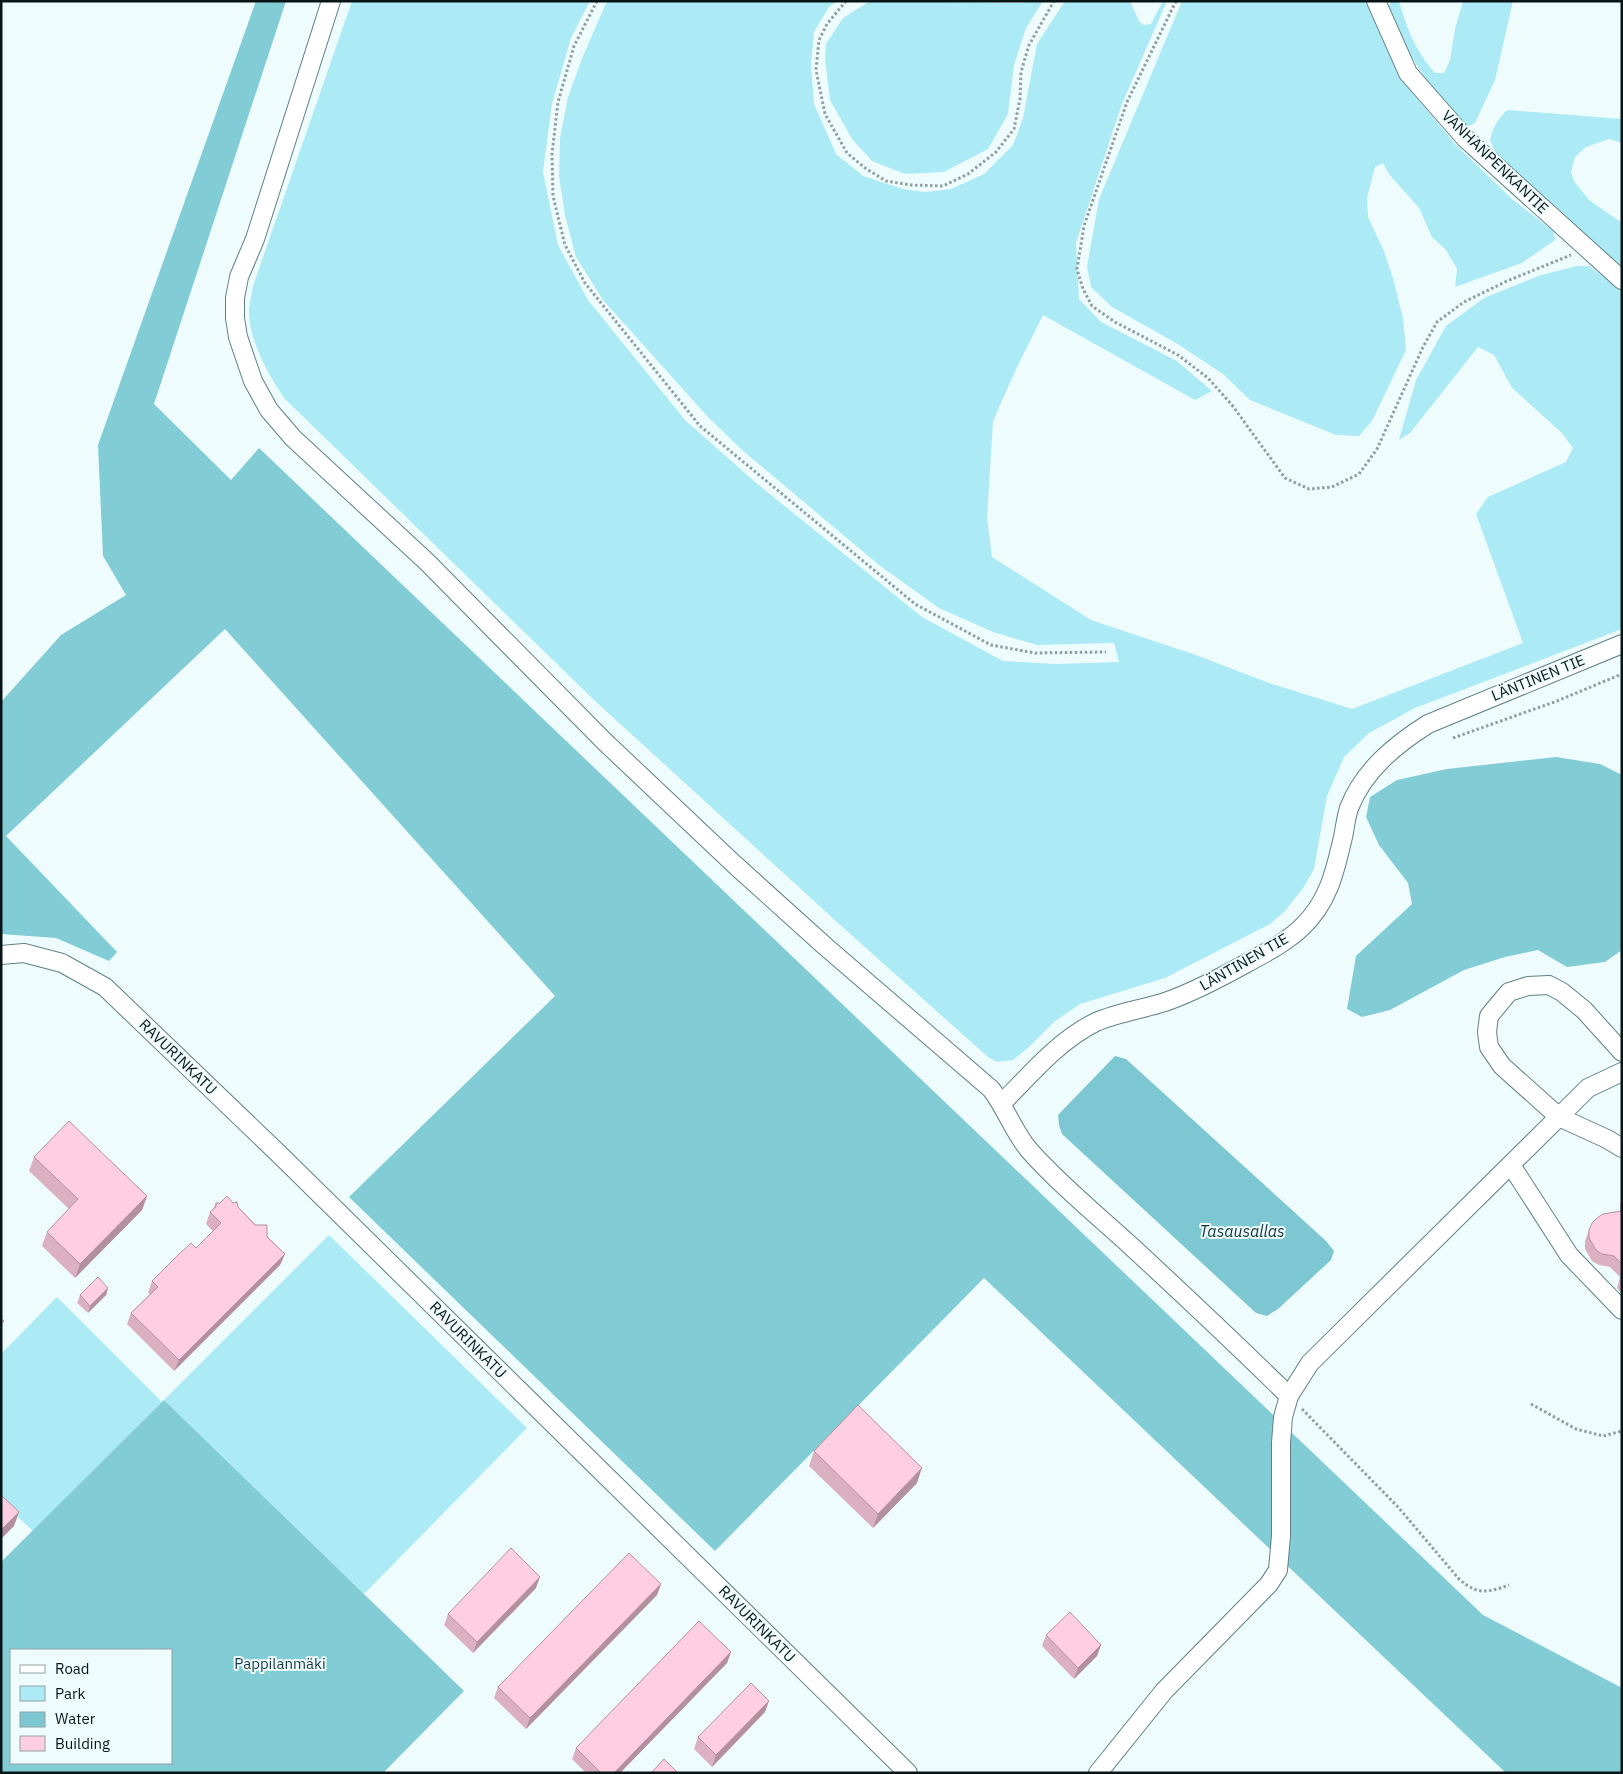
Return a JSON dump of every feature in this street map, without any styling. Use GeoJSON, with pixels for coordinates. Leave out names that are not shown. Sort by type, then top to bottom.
{"type":"FeatureCollection","features":[{"type":"Feature","properties":{"kind":"street"},"geometry":{"type":"LineString","coordinates":[[331,1],[255,239],[239,277],[235,298],[235,318],[238,336],[253,381],[269,410],[293,438],[427,562],[605,742],[720,851],[991,1089],[1002,1103],[1017,1135],[1030,1151],[1064,1185],[1195,1305],[1289,1396]]}},
{"type":"Feature","properties":{"kind":"street","name":"VANHANPENKANTIE"},"geometry":{"type":"LineString","coordinates":[[1376,1],[1408,73],[1465,138],[1622,280]]}},
{"type":"Feature","properties":{"kind":"street","name":"LÄNTINEN TIE"},"geometry":{"type":"LineString","coordinates":[[1002,1103],[1045,1060],[1075,1034],[1098,1021],[1165,1002],[1198,990],[1276,947],[1300,929],[1317,910],[1333,881],[1349,808],[1364,781],[1382,758],[1405,739],[1428,724],[1622,644]]}},
{"type":"Feature","properties":{"kind":"street","name":"RAVURINKATU"},"geometry":{"type":"LineString","coordinates":[[1,955],[24,953],[62,963],[105,987],[280,1155],[900,1770]]}},
{"type":"Feature","properties":{"kind":"street"},"geometry":{"type":"LineString","coordinates":[[1622,1052],[1584,1010],[1562,992],[1549,985],[1528,986],[1509,992],[1489,1016],[1486,1032],[1489,1047],[1502,1066],[1559,1117],[1622,1148]]}},
{"type":"Feature","properties":{"kind":"street"},"geometry":{"type":"LineString","coordinates":[[1098,1773],[1164,1691],[1269,1584],[1278,1570],[1281,1536],[1281,1444],[1283,1418],[1289,1396],[1310,1363],[1588,1088],[1622,1072]]}},
{"type":"Feature","properties":{"kind":"street"},"geometry":{"type":"LineString","coordinates":[[1511,1165],[1569,1255],[1622,1310]]}},
{"type":"Feature","properties":{"kind":"path"},"geometry":{"type":"LineString","coordinates":[[597,1],[574,46],[558,102],[552,154],[553,196],[566,245],[585,283],[700,426],[915,604],[991,645],[1035,653],[1106,652]]}},
{"type":"Feature","properties":{"kind":"path"},"geometry":{"type":"LineString","coordinates":[[846,1],[827,24],[819,40],[816,70],[826,114],[847,153],[872,173],[886,181],[911,185],[943,186],[968,174],[996,152],[1014,128],[1020,98],[1021,72],[1029,45],[1054,1]]}},
{"type":"Feature","properties":{"kind":"path"},"geometry":{"type":"LineString","coordinates":[[1176,1],[1127,102],[1084,226],[1077,268],[1083,289],[1092,306],[1115,322],[1178,355],[1208,378],[1232,406],[1285,478],[1309,489],[1332,487],[1359,474],[1378,449],[1423,347],[1437,322],[1464,302],[1506,281],[1586,248]]}},
{"type":"Feature","properties":{"kind":"path"},"geometry":{"type":"LineString","coordinates":[[1453,738],[1557,701],[1622,674]]}},
{"type":"Feature","properties":{"kind":"path"},"geometry":{"type":"LineString","coordinates":[[1289,1396],[1398,1507],[1459,1579],[1470,1589],[1490,1592],[1509,1585]]}},
{"type":"Feature","properties":{"kind":"path"},"geometry":{"type":"LineString","coordinates":[[1531,1404],[1576,1429],[1603,1436],[1622,1430]]}},
{"type":"Feature","properties":{"kind":"green space"},"geometry":{"type":"Polygon","coordinates":[[[256,1],[286,1],[154,404],[231,480],[259,448],[1483,1615],[1622,1688],[1622,1773],[1506,1773],[984,1278],[715,1551],[349,1197],[555,996],[225,629],[6,836],[117,952],[109,961],[56,938],[1,934],[1,702],[61,635],[126,595],[103,556],[98,445],[256,1]]]}},
{"type":"Feature","properties":{"kind":"green space"},"geometry":{"type":"Polygon","coordinates":[[[352,1],[590,1],[571,38],[552,104],[543,172],[558,245],[588,300],[685,420],[755,482],[922,617],[1003,661],[1056,664],[1119,662],[1114,643],[1037,645],[993,632],[939,608],[879,565],[742,450],[706,415],[603,300],[576,257],[565,215],[559,177],[560,138],[568,97],[583,56],[607,1],[837,1],[829,7],[814,32],[811,65],[814,104],[836,154],[863,176],[903,189],[925,192],[951,189],[984,174],[1013,145],[1023,118],[1037,44],[1065,1],[1130,1],[1139,21],[1144,25],[1151,24],[1163,1],[1167,1],[1122,104],[1076,243],[1079,299],[1101,322],[1177,361],[1212,391],[1195,400],[1043,315],[993,421],[987,518],[992,557],[1091,620],[1196,655],[1269,683],[1352,709],[1523,643],[1476,514],[1488,497],[1566,462],[1573,448],[1562,433],[1512,388],[1494,355],[1478,347],[1410,433],[1399,440],[1416,380],[1446,326],[1484,298],[1541,275],[1577,266],[1589,266],[1622,290],[1622,629],[1415,708],[1369,733],[1344,757],[1327,796],[1314,869],[1304,887],[1284,912],[1270,924],[1165,978],[1080,1004],[1054,1022],[1013,1060],[997,1062],[988,1057],[838,923],[594,700],[284,398],[278,389],[260,356],[252,332],[249,309],[253,286],[352,1]]]}},
{"type":"Feature","properties":{"kind":"green space"},"geometry":{"type":"Polygon","coordinates":[[[870,1],[1017,3],[1043,1],[1026,28],[1014,65],[1008,114],[988,149],[944,172],[905,174],[872,161],[852,139],[830,100],[825,59],[826,44],[843,18],[870,1]]]}},
{"type":"Feature","properties":{"kind":"green space"},"geometry":{"type":"Polygon","coordinates":[[[1182,1],[1368,1],[1382,37],[1411,91],[1455,144],[1512,199],[1553,231],[1555,240],[1522,263],[1455,287],[1457,269],[1446,250],[1432,237],[1419,208],[1389,174],[1383,163],[1375,167],[1367,198],[1368,217],[1384,251],[1393,278],[1403,318],[1406,350],[1372,421],[1359,436],[1336,435],[1250,400],[1223,374],[1176,343],[1112,307],[1091,287],[1087,267],[1099,199],[1182,1]]]}},
{"type":"Feature","properties":{"kind":"green space"},"geometry":{"type":"Polygon","coordinates":[[[1391,1],[1399,1],[1412,39],[1428,64],[1435,73],[1444,73],[1450,60],[1455,29],[1463,1],[1513,1],[1495,80],[1475,123],[1469,126],[1457,118],[1426,78],[1398,31],[1389,5],[1391,1]]]}},
{"type":"Feature","properties":{"kind":"green space"},"geometry":{"type":"Polygon","coordinates":[[[1508,110],[1622,119],[1622,143],[1609,139],[1586,147],[1575,157],[1571,172],[1574,181],[1589,200],[1622,223],[1622,267],[1496,153],[1490,140],[1491,136],[1499,119],[1508,110]]]}},
{"type":"Feature","properties":{"kind":"green space"},"geometry":{"type":"Polygon","coordinates":[[[1556,757],[1600,764],[1622,775],[1622,950],[1605,962],[1567,967],[1538,950],[1505,957],[1464,970],[1390,1010],[1362,1017],[1347,1009],[1356,956],[1412,904],[1408,883],[1379,845],[1366,817],[1370,797],[1397,780],[1447,769],[1556,757]]]}},
{"type":"Feature","properties":{"kind":"green space"},"geometry":{"type":"Polygon","coordinates":[[[329,1235],[527,1428],[364,1594],[164,1400],[329,1235]]]}},
{"type":"Feature","properties":{"kind":"green space"},"geometry":{"type":"Polygon","coordinates":[[[57,1297],[162,1402],[33,1531],[1,1501],[1,1354],[57,1297]]]}},
{"type":"Feature","properties":{"kind":"green space","name":"Pappilanmäki"},"geometry":{"type":"Polygon","coordinates":[[[164,1400],[464,1691],[383,1773],[1,1773],[1,1562],[164,1400]]]}},
{"type":"Feature","properties":{"kind":"water","name":"Tasausallas"},"geometry":{"type":"Polygon","coordinates":[[[1115,1056],[1126,1059],[1326,1241],[1334,1251],[1331,1260],[1278,1309],[1267,1316],[1256,1313],[1062,1134],[1058,1115],[1115,1056]]]}},
{"type":"Feature","properties":{"kind":"building"},"geometry":{"type":"Polygon","coordinates":[[[69,1121],[147,1196],[80,1264],[47,1232],[78,1199],[34,1157],[69,1121]]]}},
{"type":"Feature","properties":{"kind":"building"},"geometry":{"type":"Polygon","coordinates":[[[227,1196],[233,1203],[237,1202],[238,1207],[255,1225],[267,1225],[267,1237],[285,1254],[179,1360],[131,1313],[158,1287],[152,1281],[178,1255],[191,1243],[196,1248],[221,1223],[210,1212],[216,1207],[216,1203],[220,1203],[227,1196]]]}},
{"type":"Feature","properties":{"kind":"building"},"geometry":{"type":"Polygon","coordinates":[[[1622,1211],[1622,1264],[1614,1256],[1602,1254],[1596,1250],[1589,1238],[1589,1230],[1592,1223],[1603,1214],[1622,1211]]]}},
{"type":"Feature","properties":{"kind":"building"},"geometry":{"type":"Polygon","coordinates":[[[98,1277],[108,1288],[90,1306],[80,1295],[98,1277]]]}},
{"type":"Feature","properties":{"kind":"building"},"geometry":{"type":"Polygon","coordinates":[[[858,1405],[922,1468],[878,1514],[814,1451],[858,1405]]]}},
{"type":"Feature","properties":{"kind":"building"},"geometry":{"type":"Polygon","coordinates":[[[1,1495],[19,1512],[1,1530],[1,1495]]]}},
{"type":"Feature","properties":{"kind":"building"},"geometry":{"type":"Polygon","coordinates":[[[511,1548],[540,1577],[477,1642],[448,1614],[511,1548]]]}},
{"type":"Feature","properties":{"kind":"building"},"geometry":{"type":"Polygon","coordinates":[[[629,1553],[661,1584],[530,1718],[498,1687],[629,1553]]]}},
{"type":"Feature","properties":{"kind":"building"},"geometry":{"type":"Polygon","coordinates":[[[1070,1612],[1101,1645],[1078,1668],[1046,1635],[1070,1612]]]}},
{"type":"Feature","properties":{"kind":"building"},"geometry":{"type":"Polygon","coordinates":[[[699,1621],[731,1652],[614,1773],[601,1773],[576,1748],[699,1621]]]}},
{"type":"Feature","properties":{"kind":"building"},"geometry":{"type":"Polygon","coordinates":[[[751,1683],[769,1701],[716,1755],[698,1737],[751,1683]]]}},
{"type":"Feature","properties":{"kind":"building"},"geometry":{"type":"Polygon","coordinates":[[[664,1759],[678,1773],[651,1773],[664,1759]]]}}]}
